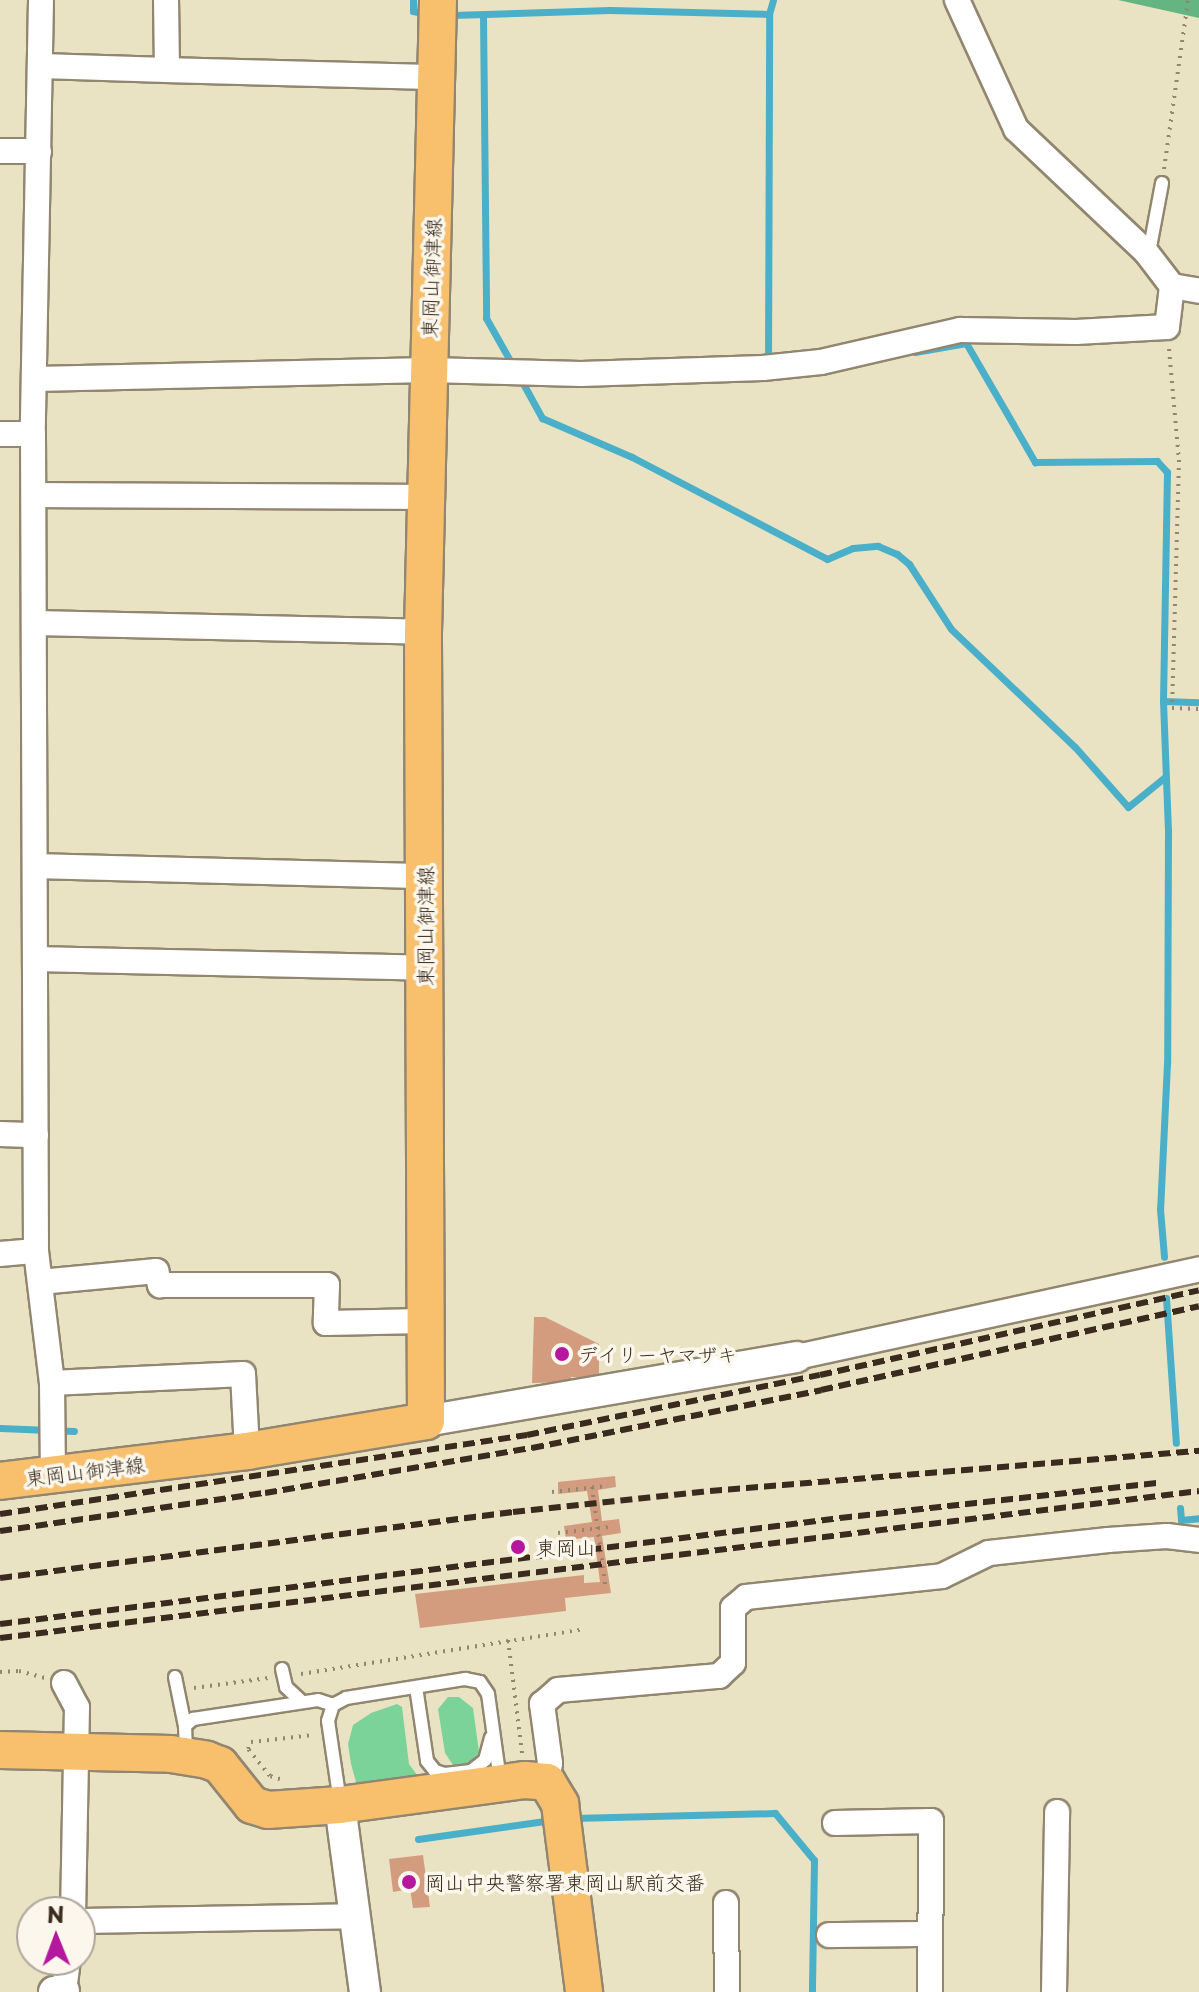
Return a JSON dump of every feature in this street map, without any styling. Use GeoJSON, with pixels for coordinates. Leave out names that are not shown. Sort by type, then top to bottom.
{"type":"FeatureCollection","features":[{"type":"Feature","properties":{"kind":"main road","name":"東岡山御津線"},"geometry":{"type":"LineString","coordinates":[[0,1481],[247,1451],[426,1421],[423,632],[438,0]]}},
{"type":"Feature","properties":{"kind":"main road"},"geometry":{"type":"LineString","coordinates":[[0,1750],[77,1753],[186,1742],[220,1765],[244,1799],[260,1808],[340,1805],[501,1783],[547,1782],[560,1804],[584,1992]]}},
{"type":"Feature","properties":{"kind":"street"},"geometry":{"type":"LineString","coordinates":[[41,0],[33,434],[36,1251],[52,1383],[53,1474]]}},
{"type":"Feature","properties":{"kind":"street"},"geometry":{"type":"LineString","coordinates":[[166,0],[167,70]]}},
{"type":"Feature","properties":{"kind":"street"},"geometry":{"type":"LineString","coordinates":[[957,0],[1016,129],[1146,252],[1172,286],[1199,291]]}},
{"type":"Feature","properties":{"kind":"street"},"geometry":{"type":"LineString","coordinates":[[41,66],[437,77]]}},
{"type":"Feature","properties":{"kind":"street"},"geometry":{"type":"LineString","coordinates":[[0,151],[39,152]]}},
{"type":"Feature","properties":{"kind":"street"},"geometry":{"type":"LineString","coordinates":[[36,379],[428,370],[581,374],[771,367],[821,362],[960,330],[1076,332],[1167,327],[1172,286]]}},
{"type":"Feature","properties":{"kind":"street"},"geometry":{"type":"LineString","coordinates":[[0,434],[33,434]]}},
{"type":"Feature","properties":{"kind":"street"},"geometry":{"type":"LineString","coordinates":[[35,495],[425,497]]}},
{"type":"Feature","properties":{"kind":"street"},"geometry":{"type":"LineString","coordinates":[[36,623],[423,632]]}},
{"type":"Feature","properties":{"kind":"street"},"geometry":{"type":"LineString","coordinates":[[36,866],[425,876]]}},
{"type":"Feature","properties":{"kind":"street"},"geometry":{"type":"LineString","coordinates":[[35,959],[425,968]]}},
{"type":"Feature","properties":{"kind":"street"},"geometry":{"type":"LineString","coordinates":[[0,1134],[36,1135]]}},
{"type":"Feature","properties":{"kind":"street"},"geometry":{"type":"LineString","coordinates":[[0,1254],[36,1251]]}},
{"type":"Feature","properties":{"kind":"street"},"geometry":{"type":"LineString","coordinates":[[426,1421],[797,1357],[1199,1269]]}},
{"type":"Feature","properties":{"kind":"street"},"geometry":{"type":"LineString","coordinates":[[40,1282],[156,1271],[160,1285],[327,1285],[326,1323],[424,1321]]}},
{"type":"Feature","properties":{"kind":"street"},"geometry":{"type":"LineString","coordinates":[[52,1383],[243,1374],[247,1451]]}},
{"type":"Feature","properties":{"kind":"street"},"geometry":{"type":"LineString","coordinates":[[547,1782],[550,1763],[542,1704],[558,1690],[719,1676],[733,1663],[733,1608],[746,1597],[942,1576],[989,1553],[1167,1536],[1199,1540]]}},
{"type":"Feature","properties":{"kind":"street"},"geometry":{"type":"LineString","coordinates":[[64,1683],[77,1707],[73,1896]]}},
{"type":"Feature","properties":{"kind":"street"},"geometry":{"type":"LineString","coordinates":[[340,1805],[365,1992]]}},
{"type":"Feature","properties":{"kind":"street"},"geometry":{"type":"LineString","coordinates":[[1054,1992],[1057,1812]]}},
{"type":"Feature","properties":{"kind":"street"},"geometry":{"type":"LineString","coordinates":[[835,1823],[931,1821],[930,1992]]}},
{"type":"Feature","properties":{"kind":"street"},"geometry":{"type":"LineString","coordinates":[[726,1903],[727,1992]]}},
{"type":"Feature","properties":{"kind":"street"},"geometry":{"type":"LineString","coordinates":[[96,1921],[355,1916]]}},
{"type":"Feature","properties":{"kind":"street"},"geometry":{"type":"LineString","coordinates":[[829,1935],[929,1934]]}},
{"type":"Feature","properties":{"kind":"lane"},"geometry":{"type":"LineString","coordinates":[[1146,252],[1151,242],[1162,183]]}},
{"type":"Feature","properties":{"kind":"lane"},"geometry":{"type":"LineString","coordinates":[[282,1672],[286,1687],[305,1701]]}},
{"type":"Feature","properties":{"kind":"lane"},"geometry":{"type":"LineString","coordinates":[[175,1677],[186,1742]]}},
{"type":"Feature","properties":{"kind":"lane"},"geometry":{"type":"LineString","coordinates":[[186,1742],[193,1719],[305,1701],[333,1705],[346,1698],[465,1679],[480,1682],[488,1694],[501,1783]]}},
{"type":"Feature","properties":{"kind":"lane"},"geometry":{"type":"LineString","coordinates":[[416,1687],[427,1761],[435,1771],[445,1774],[471,1771],[485,1760],[493,1731]]}},
{"type":"Feature","properties":{"kind":"lane"},"geometry":{"type":"LineString","coordinates":[[333,1705],[328,1721],[340,1805]]}},
{"type":"Feature","properties":{"kind":"path"},"geometry":{"type":"LineString","coordinates":[[1162,183],[1188,0]]}},
{"type":"Feature","properties":{"kind":"path"},"geometry":{"type":"LineString","coordinates":[[1167,327],[1179,460],[1172,708],[1199,709]]}},
{"type":"Feature","properties":{"kind":"path"},"geometry":{"type":"LineString","coordinates":[[552,1492],[606,1486]]}},
{"type":"Feature","properties":{"kind":"path"},"geometry":{"type":"LineString","coordinates":[[592,1487],[606,1590]]}},
{"type":"Feature","properties":{"kind":"path"},"geometry":{"type":"LineString","coordinates":[[558,1533],[609,1527]]}},
{"type":"Feature","properties":{"kind":"path"},"geometry":{"type":"LineString","coordinates":[[187,1689],[282,1672],[309,1673],[584,1629]]}},
{"type":"Feature","properties":{"kind":"path"},"geometry":{"type":"LineString","coordinates":[[508,1640],[522,1755]]}},
{"type":"Feature","properties":{"kind":"path"},"geometry":{"type":"LineString","coordinates":[[0,1672],[19,1671],[64,1683]]}},
{"type":"Feature","properties":{"kind":"path"},"geometry":{"type":"LineString","coordinates":[[309,1673],[305,1701],[316,1747]]}},
{"type":"Feature","properties":{"kind":"path"},"geometry":{"type":"LineString","coordinates":[[288,1781],[270,1776],[248,1749],[251,1742],[315,1735]]}},
{"type":"Feature","properties":{"kind":"green space"},"geometry":{"type":"Polygon","coordinates":[[[1118,0],[1199,0],[1199,18],[1118,0]]]}},
{"type":"Feature","properties":{"kind":"green space"},"geometry":{"type":"Polygon","coordinates":[[[448,1697],[459,1697],[473,1708],[479,1752],[471,1763],[462,1766],[453,1765],[445,1753],[438,1709],[448,1697]]]}},
{"type":"Feature","properties":{"kind":"green space"},"geometry":{"type":"Polygon","coordinates":[[[397,1704],[402,1707],[409,1764],[420,1779],[365,1790],[356,1782],[351,1764],[348,1744],[353,1725],[371,1713],[397,1704]]]}},
{"type":"Feature","properties":{"kind":"building"},"geometry":{"type":"Polygon","coordinates":[[[534,1317],[545,1317],[599,1344],[599,1379],[571,1377],[571,1382],[532,1383],[534,1317]]]}},
{"type":"Feature","properties":{"kind":"building"},"geometry":{"type":"Polygon","coordinates":[[[615,1476],[616,1487],[598,1490],[602,1521],[619,1519],[621,1533],[602,1536],[611,1593],[565,1598],[566,1611],[420,1628],[415,1594],[584,1575],[584,1583],[600,1582],[594,1537],[566,1540],[564,1526],[592,1522],[587,1491],[558,1494],[558,1482],[615,1476]]]}},
{"type":"Feature","properties":{"kind":"building"},"geometry":{"type":"Polygon","coordinates":[[[423,1855],[430,1907],[413,1908],[410,1889],[393,1892],[389,1859],[423,1855]]]}},
{"type":"Feature","properties":{"kind":"waterway"},"geometry":{"type":"LineString","coordinates":[[413,0],[413,11],[417,12]]}},
{"type":"Feature","properties":{"kind":"waterway"},"geometry":{"type":"LineString","coordinates":[[768,365],[769,14],[773,0]]}},
{"type":"Feature","properties":{"kind":"waterway"},"geometry":{"type":"LineString","coordinates":[[452,15],[610,10],[769,14]]}},
{"type":"Feature","properties":{"kind":"waterway"},"geometry":{"type":"LineString","coordinates":[[483,15],[486,318],[513,366]]}},
{"type":"Feature","properties":{"kind":"waterway"},"geometry":{"type":"LineString","coordinates":[[915,352],[966,343],[1035,462],[1157,461],[1167,472],[1163,701],[1168,829],[1167,1063],[1160,1209],[1164,1257]]}},
{"type":"Feature","properties":{"kind":"waterway"},"geometry":{"type":"LineString","coordinates":[[520,378],[542,418],[632,457],[827,559],[853,548],[878,546],[897,554],[909,564],[951,629],[1075,747],[1128,807],[1165,777]]}},
{"type":"Feature","properties":{"kind":"waterway"},"geometry":{"type":"LineString","coordinates":[[1163,701],[1199,702]]}},
{"type":"Feature","properties":{"kind":"waterway"},"geometry":{"type":"LineString","coordinates":[[1166,1298],[1176,1443]]}},
{"type":"Feature","properties":{"kind":"waterway"},"geometry":{"type":"LineString","coordinates":[[0,1428],[74,1431]]}},
{"type":"Feature","properties":{"kind":"waterway"},"geometry":{"type":"LineString","coordinates":[[1180,1508],[1181,1520],[1199,1518]]}},
{"type":"Feature","properties":{"kind":"waterway"},"geometry":{"type":"LineString","coordinates":[[573,1818],[775,1813],[814,1860],[812,1992]]}},
{"type":"Feature","properties":{"kind":"waterway"},"geometry":{"type":"LineString","coordinates":[[418,1839],[545,1821]]}},
{"type":"Feature","properties":{"kind":"railway"},"geometry":{"type":"LineString","coordinates":[[0,1514],[527,1435],[820,1375],[1199,1290]]}},
{"type":"Feature","properties":{"kind":"railway"},"geometry":{"type":"LineString","coordinates":[[0,1531],[265,1493],[532,1448],[821,1390],[1199,1306]]}},
{"type":"Feature","properties":{"kind":"railway"},"geometry":{"type":"LineString","coordinates":[[0,1578],[513,1512],[710,1491],[1199,1451]]}},
{"type":"Feature","properties":{"kind":"railway"},"geometry":{"type":"LineString","coordinates":[[0,1624],[840,1518],[1159,1483]]}},
{"type":"Feature","properties":{"kind":"railway"},"geometry":{"type":"LineString","coordinates":[[0,1638],[1199,1491]]}},
{"type":"Feature","properties":{"kind":"place","name":"デイリーヤマザキ"},"geometry":{"type":"Point","coordinates":[562,1354]}},
{"type":"Feature","properties":{"kind":"place","name":"東岡山"},"geometry":{"type":"Point","coordinates":[518,1547]}},
{"type":"Feature","properties":{"kind":"place","name":"岡山中央警察署東岡山駅前交番"},"geometry":{"type":"Point","coordinates":[409,1882]}}]}
